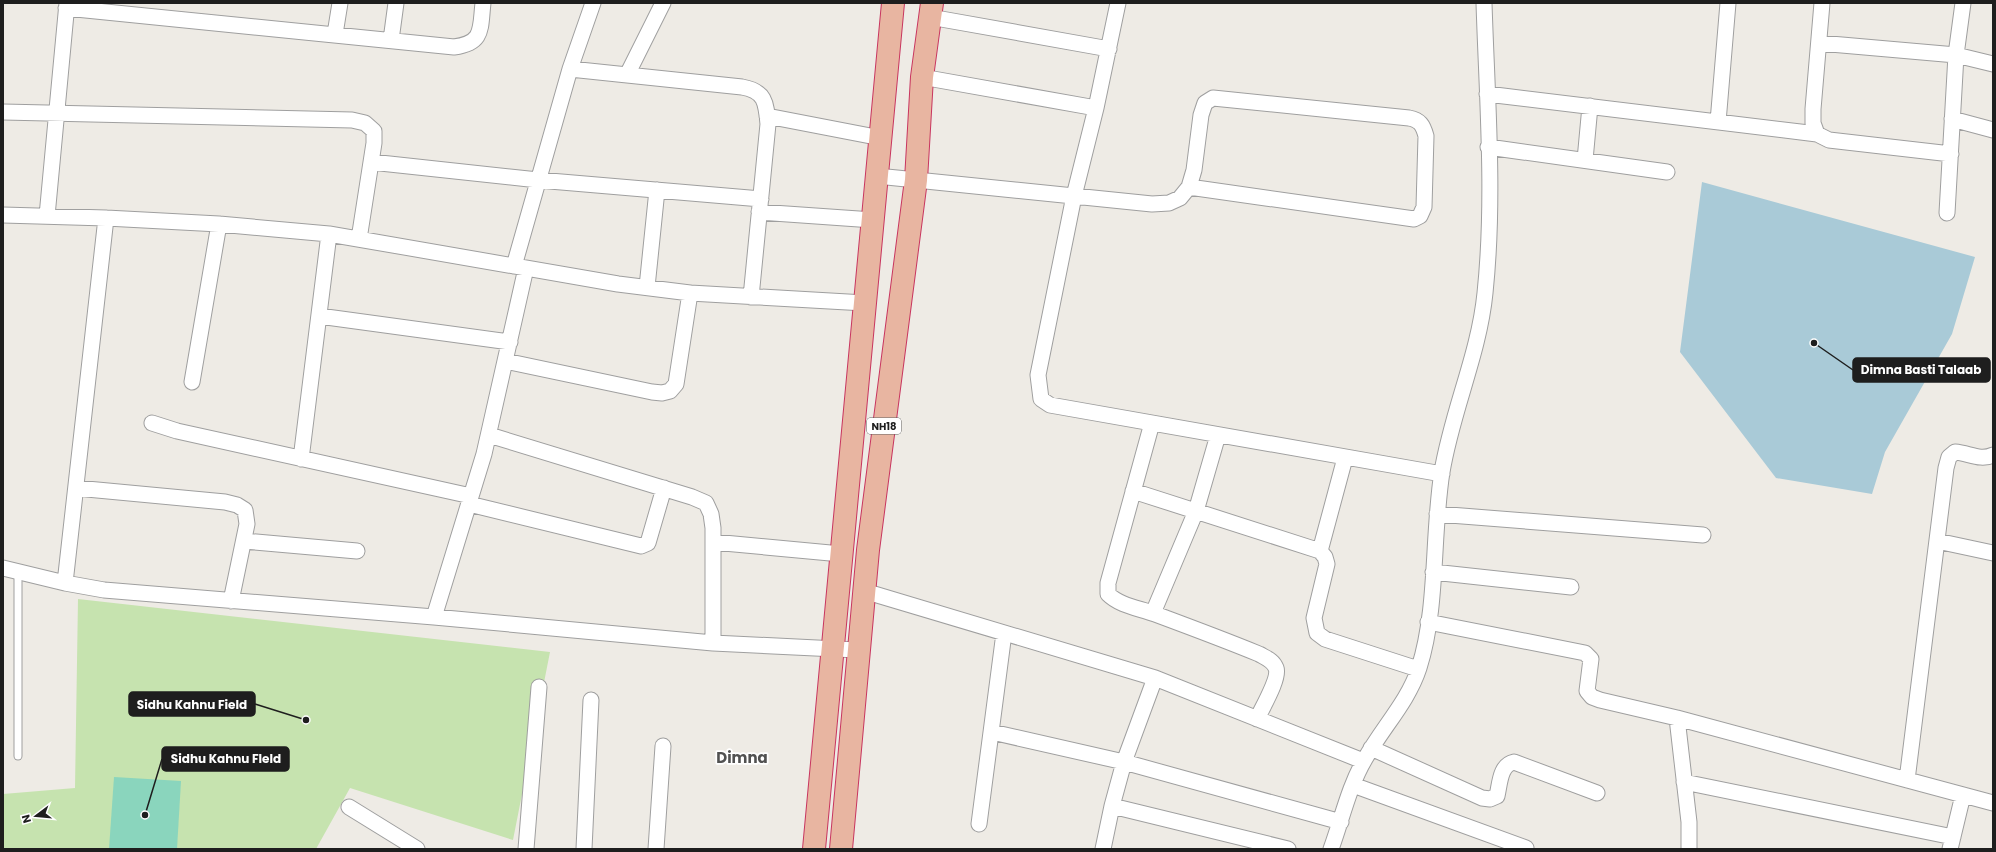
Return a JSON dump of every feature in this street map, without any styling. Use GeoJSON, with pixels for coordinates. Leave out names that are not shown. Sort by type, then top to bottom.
{"type":"FeatureCollection","features":[{"type":"Feature","properties":{"kind":"highway","name":"NH18"},"geometry":{"type":"LineString","coordinates":[[814,849],[834,648],[841,554],[878,176],[893,3]]}},
{"type":"Feature","properties":{"kind":"highway","name":"NH18"},"geometry":{"type":"LineString","coordinates":[[841,849],[857,650],[916,180],[922,77],[931,10]]}},
{"type":"Feature","properties":{"kind":"street"},"geometry":{"type":"LineString","coordinates":[[335,34],[340,3]]}},
{"type":"Feature","properties":{"kind":"street"},"geometry":{"type":"LineString","coordinates":[[391,40],[396,3]]}},
{"type":"Feature","properties":{"kind":"street"},"geometry":{"type":"LineString","coordinates":[[47,216],[66,5],[454,47],[468,45],[476,39],[483,3]]}},
{"type":"Feature","properties":{"kind":"street"},"geometry":{"type":"LineString","coordinates":[[434,617],[489,434],[510,342],[520,267],[538,180],[570,69],[593,3]]}},
{"type":"Feature","properties":{"kind":"street"},"geometry":{"type":"LineString","coordinates":[[627,75],[663,3]]}},
{"type":"Feature","properties":{"kind":"street"},"geometry":{"type":"LineString","coordinates":[[1118,3],[1096,108],[1074,196],[1038,375],[1041,399],[1050,405],[1442,474]]}},
{"type":"Feature","properties":{"kind":"street"},"geometry":{"type":"LineString","coordinates":[[1331,849],[1363,761],[1407,696],[1418,669],[1427,636],[1437,514],[1442,474],[1449,437],[1478,333],[1485,294],[1489,237],[1484,3]]}},
{"type":"Feature","properties":{"kind":"street"},"geometry":{"type":"LineString","coordinates":[[1718,122],[1728,3]]}},
{"type":"Feature","properties":{"kind":"street"},"geometry":{"type":"LineString","coordinates":[[1817,134],[1813,123],[1813,109],[1822,3]]}},
{"type":"Feature","properties":{"kind":"street"},"geometry":{"type":"LineString","coordinates":[[1947,213],[1956,55],[1963,3]]}},
{"type":"Feature","properties":{"kind":"street"},"geometry":{"type":"LineString","coordinates":[[931,10],[1108,48]]}},
{"type":"Feature","properties":{"kind":"street"},"geometry":{"type":"LineString","coordinates":[[1819,43],[1956,55],[1993,64]]}},
{"type":"Feature","properties":{"kind":"street"},"geometry":{"type":"LineString","coordinates":[[570,69],[752,89],[762,95],[766,106],[767,116],[751,297]]}},
{"type":"Feature","properties":{"kind":"street"},"geometry":{"type":"LineString","coordinates":[[922,77],[1096,108]]}},
{"type":"Feature","properties":{"kind":"street"},"geometry":{"type":"LineString","coordinates":[[1487,94],[1817,134],[1828,140],[1951,154]]}},
{"type":"Feature","properties":{"kind":"street"},"geometry":{"type":"LineString","coordinates":[[878,176],[1152,204],[1169,203],[1180,198],[1189,187],[1194,170],[1201,115],[1205,103],[1213,98],[1409,118],[1417,120],[1424,126],[1426,136],[1424,207],[1420,216],[1414,219],[1189,187]]}},
{"type":"Feature","properties":{"kind":"street"},"geometry":{"type":"LineString","coordinates":[[1585,160],[1590,106]]}},
{"type":"Feature","properties":{"kind":"street"},"geometry":{"type":"LineString","coordinates":[[3,112],[352,120],[365,123],[374,131],[374,143],[359,239]]}},
{"type":"Feature","properties":{"kind":"street"},"geometry":{"type":"LineString","coordinates":[[767,116],[881,138]]}},
{"type":"Feature","properties":{"kind":"street"},"geometry":{"type":"LineString","coordinates":[[1952,119],[1993,130]]}},
{"type":"Feature","properties":{"kind":"street"},"geometry":{"type":"LineString","coordinates":[[1488,147],[1668,172]]}},
{"type":"Feature","properties":{"kind":"street"},"geometry":{"type":"LineString","coordinates":[[371,162],[538,180],[657,190],[873,220]]}},
{"type":"Feature","properties":{"kind":"street"},"geometry":{"type":"LineString","coordinates":[[647,287],[657,190]]}},
{"type":"Feature","properties":{"kind":"street"},"geometry":{"type":"LineString","coordinates":[[3,215],[106,218],[219,224],[328,234],[520,267],[690,293],[865,303]]}},
{"type":"Feature","properties":{"kind":"street"},"geometry":{"type":"LineString","coordinates":[[65,584],[106,218]]}},
{"type":"Feature","properties":{"kind":"street"},"geometry":{"type":"LineString","coordinates":[[192,382],[219,224]]}},
{"type":"Feature","properties":{"kind":"street"},"geometry":{"type":"LineString","coordinates":[[301,459],[328,234]]}},
{"type":"Feature","properties":{"kind":"street"},"geometry":{"type":"LineString","coordinates":[[505,361],[652,392],[662,393],[670,391],[676,384],[690,293]]}},
{"type":"Feature","properties":{"kind":"street"},"geometry":{"type":"LineString","coordinates":[[318,316],[510,342]]}},
{"type":"Feature","properties":{"kind":"street"},"geometry":{"type":"LineString","coordinates":[[152,423],[177,431],[470,500],[641,546],[648,543],[652,534],[664,488]]}},
{"type":"Feature","properties":{"kind":"street"},"geometry":{"type":"LineString","coordinates":[[1152,423],[1108,583],[1108,594],[1113,600],[1153,613],[1259,654],[1272,661],[1276,669],[1276,677],[1257,719]]}},
{"type":"Feature","properties":{"kind":"street"},"geometry":{"type":"LineString","coordinates":[[489,434],[664,488],[706,503],[711,514],[713,542],[713,643]]}},
{"type":"Feature","properties":{"kind":"street"},"geometry":{"type":"LineString","coordinates":[[1153,613],[1196,511],[1218,435]]}},
{"type":"Feature","properties":{"kind":"street"},"geometry":{"type":"LineString","coordinates":[[1907,780],[1946,468],[1949,457],[1956,452],[1979,458],[1986,458],[1993,455]]}},
{"type":"Feature","properties":{"kind":"street"},"geometry":{"type":"LineString","coordinates":[[1320,551],[1345,458]]}},
{"type":"Feature","properties":{"kind":"street"},"geometry":{"type":"LineString","coordinates":[[76,488],[237,505],[245,510],[247,524],[231,601]]}},
{"type":"Feature","properties":{"kind":"street"},"geometry":{"type":"LineString","coordinates":[[1133,490],[1320,551],[1328,564],[1314,618],[1317,633],[1325,638],[1418,669]]}},
{"type":"Feature","properties":{"kind":"street"},"geometry":{"type":"LineString","coordinates":[[1437,514],[1703,535]]}},
{"type":"Feature","properties":{"kind":"street"},"geometry":{"type":"LineString","coordinates":[[244,541],[357,551]]}},
{"type":"Feature","properties":{"kind":"street"},"geometry":{"type":"LineString","coordinates":[[1937,541],[1993,553]]}},
{"type":"Feature","properties":{"kind":"street"},"geometry":{"type":"LineString","coordinates":[[713,542],[841,554]]}},
{"type":"Feature","properties":{"kind":"street"},"geometry":{"type":"LineString","coordinates":[[10,569],[65,584],[104,590],[434,617],[713,643],[857,650]]}},
{"type":"Feature","properties":{"kind":"street"},"geometry":{"type":"LineString","coordinates":[[1433,572],[1571,587]]}},
{"type":"Feature","properties":{"kind":"street"},"geometry":{"type":"LineString","coordinates":[[864,591],[1155,678],[1363,761]]}},
{"type":"Feature","properties":{"kind":"street"},"geometry":{"type":"LineString","coordinates":[[1428,622],[1586,653],[1591,659],[1587,691],[1592,697],[1677,718],[1993,803]]}},
{"type":"Feature","properties":{"kind":"street"},"geometry":{"type":"LineString","coordinates":[[979,824],[1004,633]]}},
{"type":"Feature","properties":{"kind":"street"},"geometry":{"type":"LineString","coordinates":[[1103,849],[1112,806],[1124,762],[1155,678]]}},
{"type":"Feature","properties":{"kind":"street"},"geometry":{"type":"LineString","coordinates":[[526,849],[539,687]]}},
{"type":"Feature","properties":{"kind":"street"},"geometry":{"type":"LineString","coordinates":[[584,849],[591,700]]}},
{"type":"Feature","properties":{"kind":"street"},"geometry":{"type":"LineString","coordinates":[[1677,718],[1689,822],[1689,849]]}},
{"type":"Feature","properties":{"kind":"street"},"geometry":{"type":"LineString","coordinates":[[992,732],[1124,762],[1341,822]]}},
{"type":"Feature","properties":{"kind":"street"},"geometry":{"type":"LineString","coordinates":[[656,849],[664,746]]}},
{"type":"Feature","properties":{"kind":"street"},"geometry":{"type":"LineString","coordinates":[[1371,748],[1482,798],[1490,799],[1497,796],[1504,768],[1508,764],[1514,762],[1597,793]]}},
{"type":"Feature","properties":{"kind":"street"},"geometry":{"type":"LineString","coordinates":[[1684,782],[1951,843],[1962,795]]}},
{"type":"Feature","properties":{"kind":"street"},"geometry":{"type":"LineString","coordinates":[[1353,785],[1526,848]]}},
{"type":"Feature","properties":{"kind":"street"},"geometry":{"type":"LineString","coordinates":[[1112,806],[1288,849]]}},
{"type":"Feature","properties":{"kind":"street"},"geometry":{"type":"LineString","coordinates":[[349,807],[417,849]]}},
{"type":"Feature","properties":{"kind":"lane"},"geometry":{"type":"LineString","coordinates":[[10,569],[18,756]]}},
{"type":"Feature","properties":{"kind":"green space"},"geometry":{"type":"Polygon","coordinates":[[[78,599],[550,652],[513,840],[350,788],[316,849],[3,849],[3,794],[75,788],[78,599]]]}},
{"type":"Feature","properties":{"kind":"green space"},"geometry":{"type":"Polygon","coordinates":[[[114,777],[181,781],[177,849],[109,849],[114,777]]]}},
{"type":"Feature","properties":{"kind":"water"},"geometry":{"type":"Polygon","coordinates":[[[1702,182],[1975,257],[1952,334],[1885,452],[1872,494],[1776,478],[1680,352],[1702,182]]]}},
{"type":"Feature","properties":{"kind":"place","name":"Dimna Basti Talaab"},"geometry":{"type":"Point","coordinates":[1814,343]}},
{"type":"Feature","properties":{"kind":"place","name":"Sidhu Kahnu Field"},"geometry":{"type":"Point","coordinates":[306,720]}},
{"type":"Feature","properties":{"kind":"place","name":"Sidhu Kahnu FIeld"},"geometry":{"type":"Point","coordinates":[145,815]}},
{"type":"Feature","properties":{"kind":"district","name":"Dimna"},"geometry":{"type":"Point","coordinates":[742,757]}}]}
